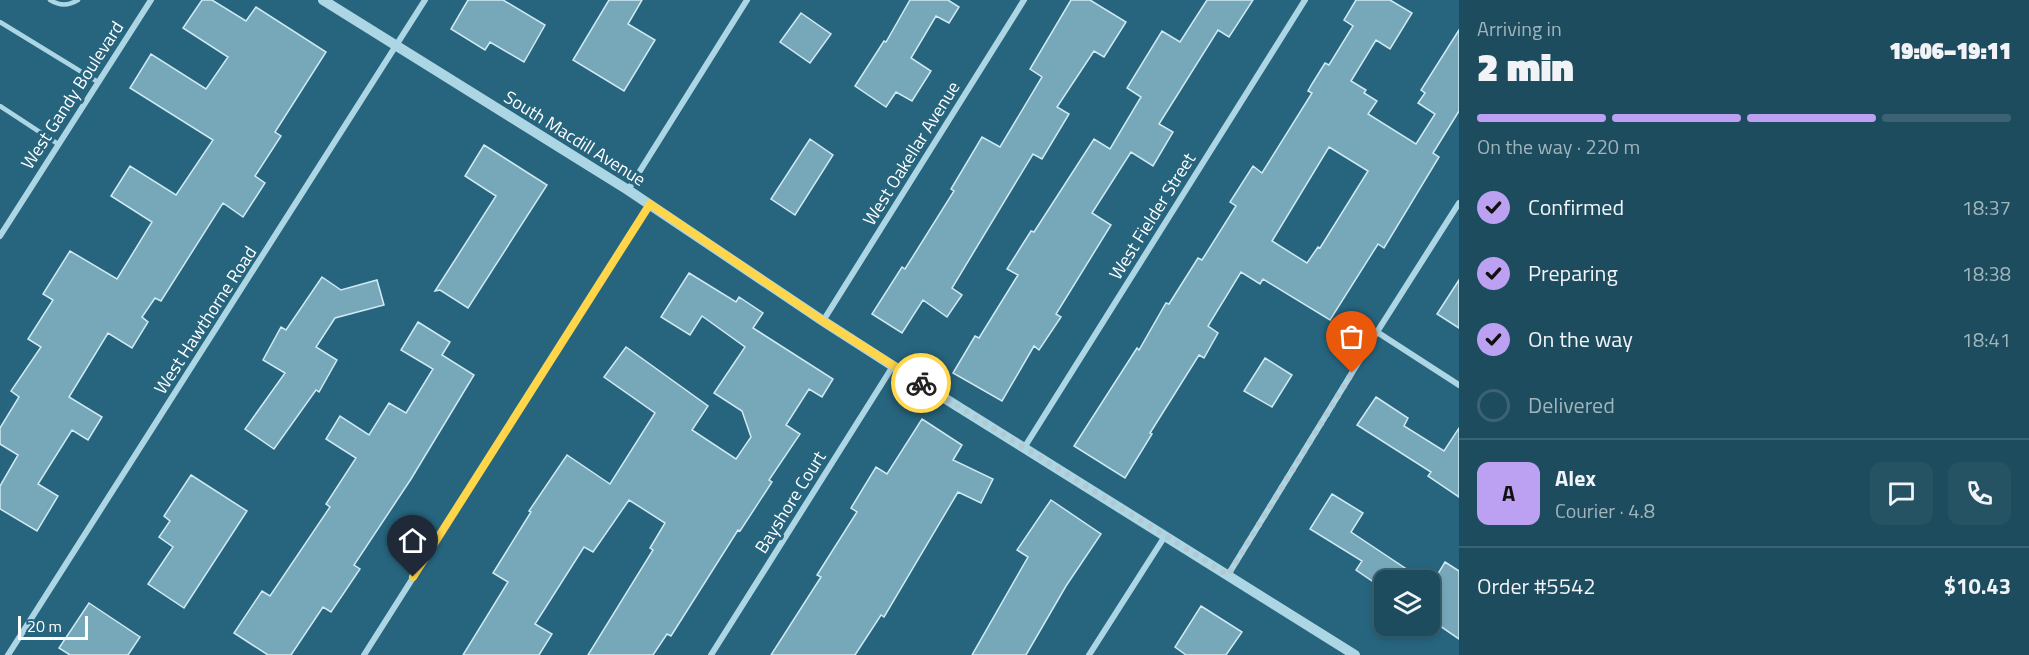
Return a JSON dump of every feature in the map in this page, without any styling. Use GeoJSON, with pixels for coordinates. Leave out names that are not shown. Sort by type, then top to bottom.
{"type":"FeatureCollection","features":[{"type":"Feature","properties":{"kind":"street","name":"West Gandy Boulevard"},"geometry":{"type":"LineString","coordinates":[[0,236],[151,0]]}},
{"type":"Feature","properties":{"kind":"street","name":"South Macdill Avenue"},"geometry":{"type":"LineString","coordinates":[[323,0],[650,204],[893,366],[1355,655]]}},
{"type":"Feature","properties":{"kind":"street","name":"West Hawthorne Road"},"geometry":{"type":"LineString","coordinates":[[9,655],[425,0]]}},
{"type":"Feature","properties":{"kind":"street"},"geometry":{"type":"LineString","coordinates":[[628,190],[747,0]]}},
{"type":"Feature","properties":{"kind":"street","name":"West Oakellar Avenue"},"geometry":{"type":"LineString","coordinates":[[823,321],[1024,0]]}},
{"type":"Feature","properties":{"kind":"street","name":"West Fielder Street"},"geometry":{"type":"LineString","coordinates":[[1024,448],[1305,0]]}},
{"type":"Feature","properties":{"kind":"street"},"geometry":{"type":"LineString","coordinates":[[1228,575],[1459,203]]}},
{"type":"Feature","properties":{"kind":"street"},"geometry":{"type":"LineString","coordinates":[[364,655],[650,204]]}},
{"type":"Feature","properties":{"kind":"street"},"geometry":{"type":"LineString","coordinates":[[1377,332],[1459,385]]}},
{"type":"Feature","properties":{"kind":"street","name":"Bayshore Court"},"geometry":{"type":"LineString","coordinates":[[711,655],[893,366]]}},
{"type":"Feature","properties":{"kind":"street"},"geometry":{"type":"LineString","coordinates":[[1089,655],[1165,536]]}},
{"type":"Feature","properties":{"kind":"lane"},"geometry":{"type":"LineString","coordinates":[[50,0],[62,5],[69,5],[78,0]]}},
{"type":"Feature","properties":{"kind":"lane"},"geometry":{"type":"LineString","coordinates":[[0,22],[98,82]]}},
{"type":"Feature","properties":{"kind":"lane"},"geometry":{"type":"LineString","coordinates":[[0,106],[58,144]]}},
{"type":"Feature","properties":{"kind":"building"},"geometry":{"type":"Polygon","coordinates":[[[202,0],[212,0],[246,21],[256,7],[326,52],[275,132],[281,136],[255,176],[265,183],[243,217],[223,203],[161,301],[155,298],[142,317],[148,322],[132,348],[108,333],[69,397],[102,417],[88,440],[72,430],[38,484],[58,496],[37,531],[0,509],[0,486],[18,455],[0,444],[0,428],[19,397],[11,391],[41,347],[28,339],[53,300],[43,294],[70,251],[117,279],[152,222],[111,196],[130,166],[176,195],[213,140],[130,88],[151,54],[206,89],[228,57],[183,28],[202,0]]]}},
{"type":"Feature","properties":{"kind":"building"},"geometry":{"type":"Polygon","coordinates":[[[468,0],[503,0],[545,25],[524,62],[490,42],[485,50],[451,29],[468,0]]]}},
{"type":"Feature","properties":{"kind":"building"},"geometry":{"type":"Polygon","coordinates":[[[609,0],[642,0],[628,24],[655,40],[624,91],[573,60],[609,0]]]}},
{"type":"Feature","properties":{"kind":"building"},"geometry":{"type":"Polygon","coordinates":[[[910,0],[948,0],[959,7],[949,23],[936,16],[911,58],[931,71],[912,101],[896,92],[886,107],[855,86],[884,41],[886,42],[910,0]]]}},
{"type":"Feature","properties":{"kind":"building"},"geometry":{"type":"Polygon","coordinates":[[[1071,0],[1090,0],[1126,22],[1104,57],[1094,51],[1057,107],[1069,114],[1042,159],[1033,154],[952,288],[962,295],[947,317],[923,300],[902,333],[872,314],[902,267],[905,269],[954,191],[951,189],[982,137],[1000,147],[1042,77],[1030,69],[1071,0]]]}},
{"type":"Feature","properties":{"kind":"building"},"geometry":{"type":"Polygon","coordinates":[[[1207,0],[1253,0],[1229,37],[1218,30],[1159,124],[1173,132],[1153,166],[1131,152],[1092,213],[1111,225],[1056,314],[1061,317],[1039,350],[1034,346],[1002,401],[953,373],[975,336],[979,338],[1018,275],[1007,269],[1031,231],[1034,232],[1094,139],[1110,149],[1141,97],[1127,88],[1162,31],[1180,42],[1207,0]]]}},
{"type":"Feature","properties":{"kind":"building"},"geometry":{"type":"Polygon","coordinates":[[[1356,0],[1390,0],[1412,13],[1390,49],[1376,40],[1351,81],[1366,90],[1364,93],[1377,101],[1368,114],[1416,144],[1435,114],[1418,103],[1425,93],[1421,90],[1459,30],[1459,111],[1433,153],[1439,157],[1384,248],[1378,244],[1330,320],[1263,279],[1260,284],[1241,272],[1208,326],[1218,333],[1204,358],[1199,355],[1125,478],[1074,446],[1137,348],[1139,350],[1166,303],[1169,304],[1198,258],[1202,260],[1236,206],[1230,202],[1253,166],[1262,173],[1312,93],[1308,91],[1325,63],[1329,65],[1353,26],[1344,20],[1356,0]],[[1329,147],[1272,241],[1307,263],[1318,247],[1320,248],[1368,171],[1329,147]]]}},
{"type":"Feature","properties":{"kind":"building"},"geometry":{"type":"Polygon","coordinates":[[[801,13],[831,34],[810,63],[780,42],[801,13]]]}},
{"type":"Feature","properties":{"kind":"building"},"geometry":{"type":"Polygon","coordinates":[[[810,139],[833,155],[795,215],[771,199],[810,139]]]}},
{"type":"Feature","properties":{"kind":"building"},"geometry":{"type":"Polygon","coordinates":[[[484,145],[547,185],[468,308],[440,290],[435,291],[496,196],[465,176],[484,145]]]}},
{"type":"Feature","properties":{"kind":"building"},"geometry":{"type":"Polygon","coordinates":[[[689,273],[736,302],[739,297],[763,313],[753,328],[833,379],[822,397],[809,389],[786,425],[800,434],[769,480],[772,482],[740,531],[738,530],[671,636],[667,634],[653,655],[588,655],[653,550],[650,548],[665,523],[629,500],[593,552],[584,547],[535,624],[552,634],[539,655],[463,655],[508,582],[493,573],[531,512],[529,511],[567,455],[610,484],[655,413],[604,377],[626,347],[708,406],[692,430],[736,459],[751,437],[742,411],[714,393],[745,347],[702,316],[690,335],[661,317],[689,273]]]}},
{"type":"Feature","properties":{"kind":"building"},"geometry":{"type":"Polygon","coordinates":[[[322,277],[341,290],[377,280],[384,305],[335,318],[316,347],[337,360],[319,392],[316,390],[274,449],[245,429],[285,373],[263,360],[281,327],[286,330],[322,277]]]}},
{"type":"Feature","properties":{"kind":"building"},"geometry":{"type":"Polygon","coordinates":[[[1459,280],[1459,328],[1437,314],[1459,280]]]}},
{"type":"Feature","properties":{"kind":"building"},"geometry":{"type":"Polygon","coordinates":[[[418,322],[450,342],[442,355],[474,375],[411,479],[354,565],[360,569],[331,612],[323,607],[291,655],[268,655],[234,633],[262,591],[270,596],[330,507],[326,504],[356,458],[326,439],[340,416],[369,435],[389,403],[406,413],[433,369],[401,350],[418,322]]]}},
{"type":"Feature","properties":{"kind":"building"},"geometry":{"type":"Polygon","coordinates":[[[1265,358],[1292,375],[1272,407],[1244,391],[1265,358]]]}},
{"type":"Feature","properties":{"kind":"building"},"geometry":{"type":"Polygon","coordinates":[[[1376,397],[1408,418],[1404,426],[1444,451],[1459,428],[1459,497],[1428,476],[1431,472],[1357,425],[1376,397]]]}},
{"type":"Feature","properties":{"kind":"building"},"geometry":{"type":"Polygon","coordinates":[[[922,419],[962,445],[953,460],[993,479],[981,503],[958,492],[884,617],[881,615],[855,655],[771,655],[821,577],[817,575],[857,512],[851,508],[876,467],[887,474],[922,419]]]}},
{"type":"Feature","properties":{"kind":"building"},"geometry":{"type":"Polygon","coordinates":[[[191,475],[247,511],[184,608],[148,584],[173,547],[159,537],[170,521],[164,516],[191,475]]]}},
{"type":"Feature","properties":{"kind":"building"},"geometry":{"type":"Polygon","coordinates":[[[1332,494],[1363,513],[1351,532],[1408,570],[1374,570],[1374,582],[1356,570],[1362,561],[1310,529],[1332,494]]]}},
{"type":"Feature","properties":{"kind":"building"},"geometry":{"type":"Polygon","coordinates":[[[1051,500],[1101,534],[1066,586],[1026,655],[972,655],[1028,557],[1017,550],[1051,500]]]}},
{"type":"Feature","properties":{"kind":"building"},"geometry":{"type":"Polygon","coordinates":[[[1445,562],[1459,571],[1459,639],[1440,626],[1440,570],[1445,562]]]}},
{"type":"Feature","properties":{"kind":"building"},"geometry":{"type":"Polygon","coordinates":[[[89,603],[140,637],[128,655],[70,655],[59,648],[89,603]]]}},
{"type":"Feature","properties":{"kind":"building"},"geometry":{"type":"Polygon","coordinates":[[[1201,606],[1242,632],[1226,655],[1186,655],[1175,647],[1201,606]]]}},
{"type":"Feature","properties":{"kind":"way so far"},"geometry":{"type":"LineString","coordinates":[[921,383],[1228,575],[1352,373]]}},
{"type":"Feature","properties":{"kind":"route"},"geometry":{"type":"LineString","coordinates":[[413,577],[650,204],[823,321],[921,383]]}}]}
